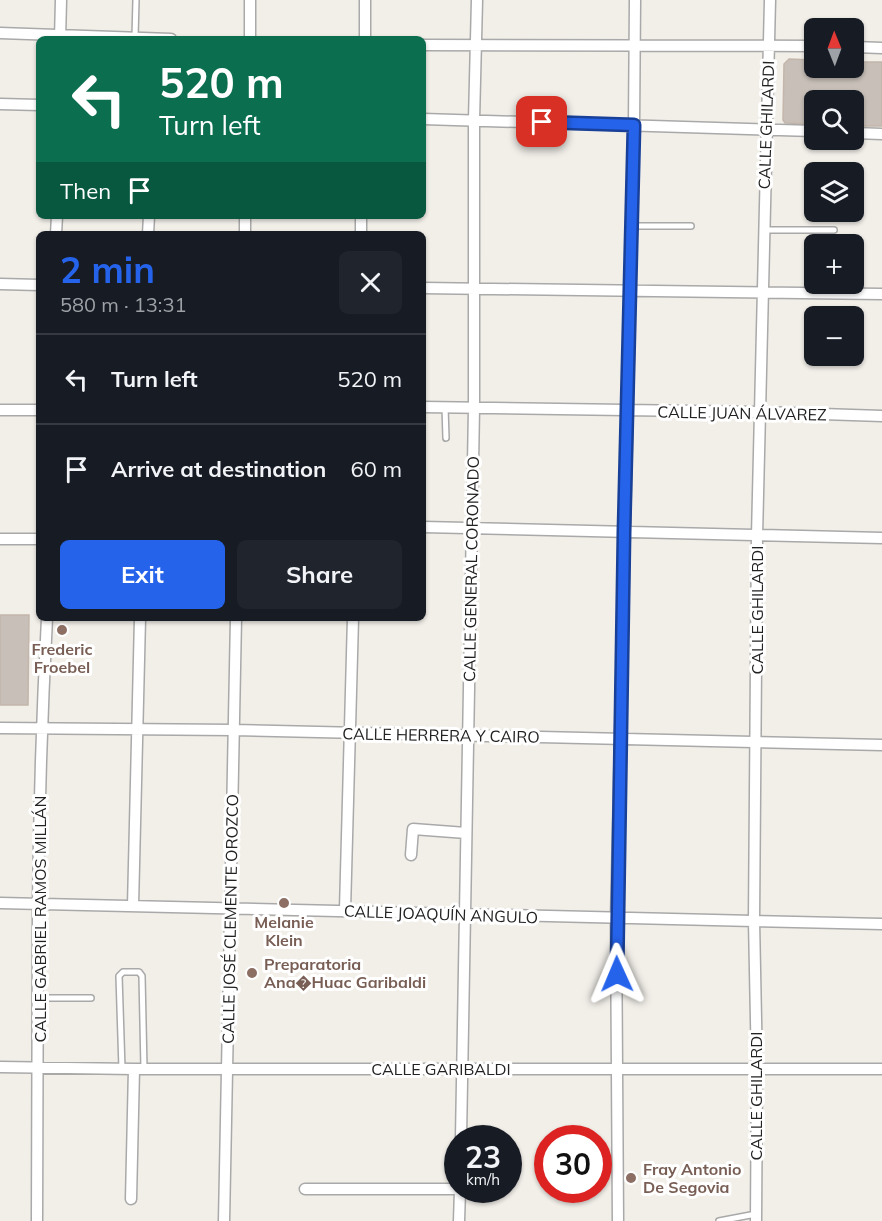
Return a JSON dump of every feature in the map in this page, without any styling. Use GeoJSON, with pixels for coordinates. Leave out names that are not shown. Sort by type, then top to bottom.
{"type":"FeatureCollection","features":[{"type":"Feature","properties":{"kind":"street"},"geometry":{"type":"LineString","coordinates":[[60,36],[61,0]]}},
{"type":"Feature","properties":{"kind":"street"},"geometry":{"type":"LineString","coordinates":[[250,0],[250,36]]}},
{"type":"Feature","properties":{"kind":"street"},"geometry":{"type":"LineString","coordinates":[[365,0],[365,36]]}},
{"type":"Feature","properties":{"kind":"street","name":"CALLE GENERAL CORONADO"},"geometry":{"type":"LineString","coordinates":[[461,1125],[474,408],[474,120],[477,0]]}},
{"type":"Feature","properties":{"kind":"street"},"geometry":{"type":"LineString","coordinates":[[618,1221],[616,919],[634,125],[634,0]]}},
{"type":"Feature","properties":{"kind":"street","name":"CALLE GHILARDI"},"geometry":{"type":"LineString","coordinates":[[756,1218],[757,1069],[754,921],[757,536],[770,0]]}},
{"type":"Feature","properties":{"kind":"street"},"geometry":{"type":"LineString","coordinates":[[0,33],[45,36]]}},
{"type":"Feature","properties":{"kind":"street"},"geometry":{"type":"LineString","coordinates":[[426,45],[804,46]]}},
{"type":"Feature","properties":{"kind":"street"},"geometry":{"type":"LineString","coordinates":[[864,47],[882,48]]}},
{"type":"Feature","properties":{"kind":"street"},"geometry":{"type":"LineString","coordinates":[[0,104],[36,105]]}},
{"type":"Feature","properties":{"kind":"street"},"geometry":{"type":"LineString","coordinates":[[426,119],[804,131]]}},
{"type":"Feature","properties":{"kind":"street"},"geometry":{"type":"LineString","coordinates":[[864,133],[882,134]]}},
{"type":"Feature","properties":{"kind":"street"},"geometry":{"type":"LineString","coordinates":[[0,284],[36,285]]}},
{"type":"Feature","properties":{"kind":"street"},"geometry":{"type":"LineString","coordinates":[[426,288],[882,294]]}},
{"type":"Feature","properties":{"kind":"street","name":"CALLE JUAN ÁLVAREZ"},"geometry":{"type":"LineString","coordinates":[[426,406],[759,412],[882,417]]}},
{"type":"Feature","properties":{"kind":"street"},"geometry":{"type":"LineString","coordinates":[[0,410],[36,410]]}},
{"type":"Feature","properties":{"kind":"street"},"geometry":{"type":"LineString","coordinates":[[426,527],[882,538]]}},
{"type":"Feature","properties":{"kind":"street"},"geometry":{"type":"LineString","coordinates":[[0,539],[36,539]]}},
{"type":"Feature","properties":{"kind":"street","name":"CALLE GABRIEL RAMOS MILLÁN"},"geometry":{"type":"LineString","coordinates":[[37,1221],[38,903],[47,621]]}},
{"type":"Feature","properties":{"kind":"street"},"geometry":{"type":"LineString","coordinates":[[133,906],[140,621]]}},
{"type":"Feature","properties":{"kind":"street","name":"CALLE JOSÉ CLEMENTE OROZCO"},"geometry":{"type":"LineString","coordinates":[[224,1221],[236,621]]}},
{"type":"Feature","properties":{"kind":"street"},"geometry":{"type":"LineString","coordinates":[[345,910],[353,621]]}},
{"type":"Feature","properties":{"kind":"street","name":"CALLE HERRERA Y CAIRO"},"geometry":{"type":"LineString","coordinates":[[0,728],[233,730],[882,746]]}},
{"type":"Feature","properties":{"kind":"street"},"geometry":{"type":"LineString","coordinates":[[411,855],[413,829],[466,833]]}},
{"type":"Feature","properties":{"kind":"street","name":"CALLE JOAQUÍN ANGULO"},"geometry":{"type":"LineString","coordinates":[[0,903],[882,924]]}},
{"type":"Feature","properties":{"kind":"street","name":"CALLE GARIBALDI"},"geometry":{"type":"LineString","coordinates":[[0,1067],[882,1069]]}},
{"type":"Feature","properties":{"kind":"street"},"geometry":{"type":"LineString","coordinates":[[131,1199],[139,1069]]}},
{"type":"Feature","properties":{"kind":"street"},"geometry":{"type":"LineString","coordinates":[[305,1189],[444,1189]]}},
{"type":"Feature","properties":{"kind":"street"},"geometry":{"type":"LineString","coordinates":[[459,1203],[459,1221]]}},
{"type":"Feature","properties":{"kind":"lane"},"geometry":{"type":"LineString","coordinates":[[135,36],[136,0]]}},
{"type":"Feature","properties":{"kind":"lane"},"geometry":{"type":"LineString","coordinates":[[631,226],[691,226]]}},
{"type":"Feature","properties":{"kind":"lane"},"geometry":{"type":"LineString","coordinates":[[764,230],[834,230]]}},
{"type":"Feature","properties":{"kind":"lane"},"geometry":{"type":"LineString","coordinates":[[445,407],[446,438]]}},
{"type":"Feature","properties":{"kind":"lane"},"geometry":{"type":"LineString","coordinates":[[122,1069],[119,976],[123,972],[136,971],[142,976],[139,1069]]}},
{"type":"Feature","properties":{"kind":"lane"},"geometry":{"type":"LineString","coordinates":[[38,998],[91,998]]}},
{"type":"Feature","properties":{"kind":"lane"},"geometry":{"type":"LineString","coordinates":[[719,1221],[756,1218]]}},
{"type":"Feature","properties":{"kind":"building"},"geometry":{"type":"Polygon","coordinates":[[[789,59],[804,60],[804,78],[864,78],[864,62],[882,62],[882,126],[864,126],[864,90],[804,90],[804,124],[785,123],[783,120],[784,64],[789,59]]]}},
{"type":"Feature","properties":{"kind":"building"},"geometry":{"type":"Polygon","coordinates":[[[0,615],[29,615],[28,705],[0,705],[0,615]]]}},
{"type":"Feature","properties":{"kind":"place","name":"Frederic Froebel"},"geometry":{"type":"Point","coordinates":[62,630]}},
{"type":"Feature","properties":{"kind":"place","name":"Melanie Klein"},"geometry":{"type":"Point","coordinates":[284,903]}},
{"type":"Feature","properties":{"kind":"place","name":"Preparatoria Ana�Huac Garibaldi"},"geometry":{"type":"Point","coordinates":[252,973]}},
{"type":"Feature","properties":{"kind":"place","name":"Fray Antonio De Segovia"},"geometry":{"type":"Point","coordinates":[631,1178]}},
{"type":"Feature","properties":{"kind":"route"},"geometry":{"type":"LineString","coordinates":[[542,122],[634,125],[616,919],[617,974]]}}]}
